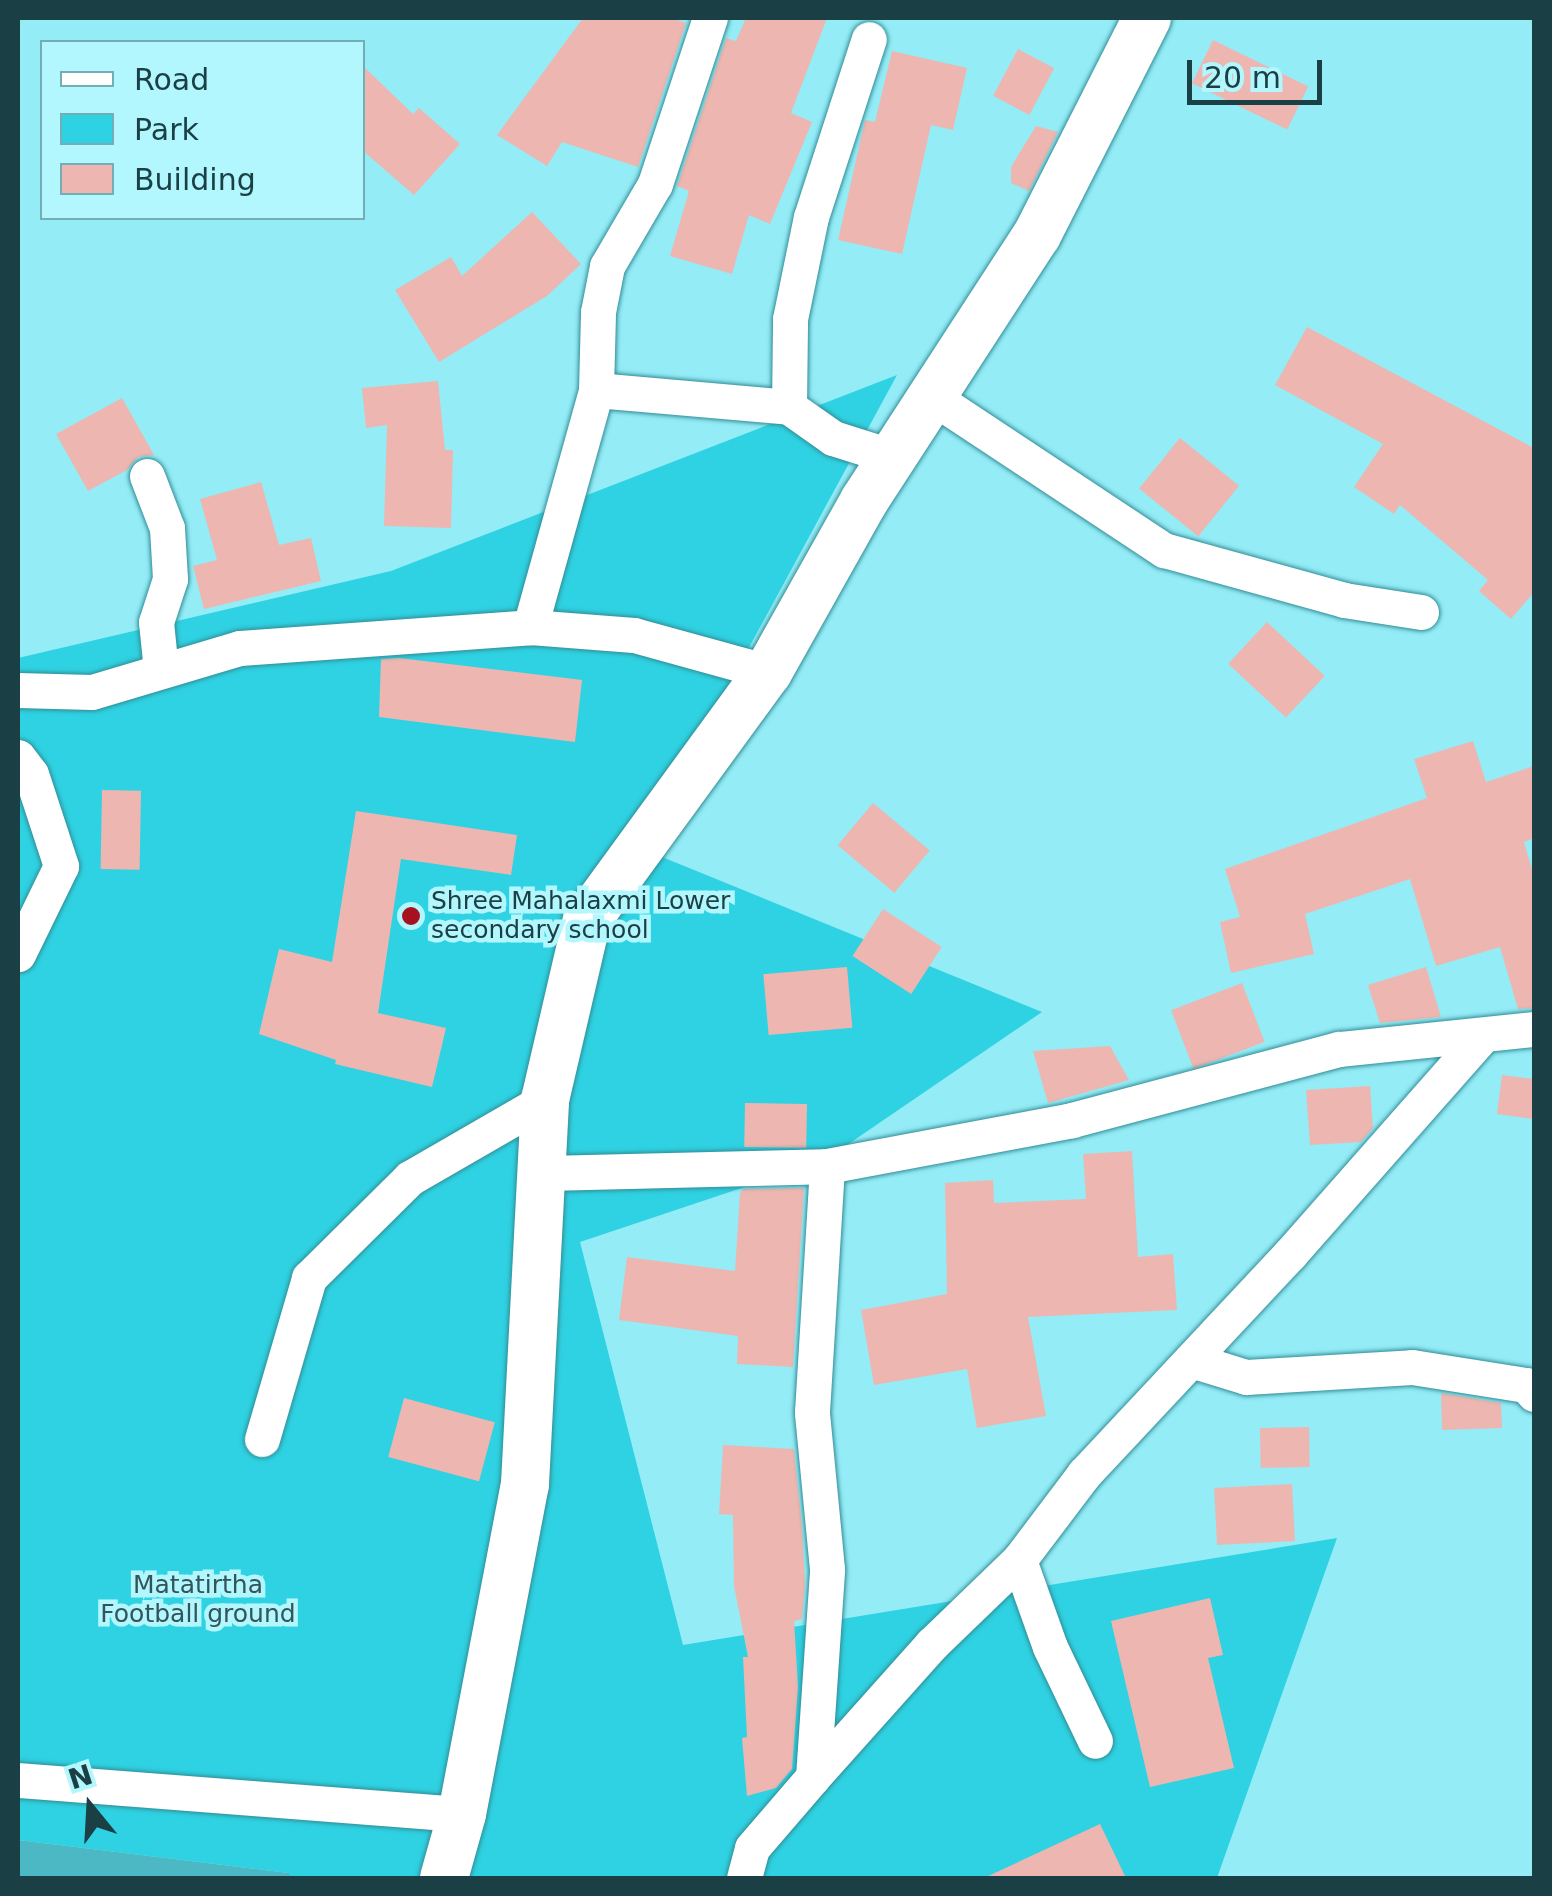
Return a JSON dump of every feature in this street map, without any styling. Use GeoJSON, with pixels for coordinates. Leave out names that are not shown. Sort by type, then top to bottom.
{"type":"FeatureCollection","features":[{"type":"Feature","properties":{"kind":"street"},"geometry":{"type":"LineString","coordinates":[[530,627],[596,390],[598,312],[607,266],[656,184],[710,18]]}},
{"type":"Feature","properties":{"kind":"street"},"geometry":{"type":"LineString","coordinates":[[444,1878],[462,1814],[525,1484],[545,1100],[587,920],[768,672],[864,501],[1037,235],[1147,18]]}},
{"type":"Feature","properties":{"kind":"street"},"geometry":{"type":"LineString","coordinates":[[789,407],[790,318],[811,217],[870,38]]}},
{"type":"Feature","properties":{"kind":"street"},"geometry":{"type":"LineString","coordinates":[[596,390],[789,407],[833,438],[893,457]]}},
{"type":"Feature","properties":{"kind":"street"},"geometry":{"type":"LineString","coordinates":[[934,398],[1164,550],[1344,600],[1421,612]]}},
{"type":"Feature","properties":{"kind":"street"},"geometry":{"type":"LineString","coordinates":[[147,476],[167,528],[170,579],[156,622],[162,670]]}},
{"type":"Feature","properties":{"kind":"street"},"geometry":{"type":"LineString","coordinates":[[18,690],[92,692],[240,648],[530,627],[634,636],[768,672]]}},
{"type":"Feature","properties":{"kind":"street"},"geometry":{"type":"LineString","coordinates":[[18,756],[32,774],[62,866],[18,954]]}},
{"type":"Feature","properties":{"kind":"street"},"geometry":{"type":"LineString","coordinates":[[543,1173],[828,1166],[1072,1120],[1339,1049],[1534,1029]]}},
{"type":"Feature","properties":{"kind":"street"},"geometry":{"type":"LineString","coordinates":[[744,1878],[752,1848],[813,1777],[932,1644],[1019,1560],[1084,1474],[1192,1360],[1481,1037]]}},
{"type":"Feature","properties":{"kind":"street"},"geometry":{"type":"LineString","coordinates":[[262,1440],[309,1278],[410,1178],[545,1100]]}},
{"type":"Feature","properties":{"kind":"street"},"geometry":{"type":"LineString","coordinates":[[813,1777],[828,1569],[812,1412],[828,1166]]}},
{"type":"Feature","properties":{"kind":"street"},"geometry":{"type":"LineString","coordinates":[[1192,1360],[1246,1376],[1412,1367],[1526,1385],[1534,1394]]}},
{"type":"Feature","properties":{"kind":"street"},"geometry":{"type":"LineString","coordinates":[[1019,1560],[1050,1647],[1095,1741]]}},
{"type":"Feature","properties":{"kind":"street"},"geometry":{"type":"LineString","coordinates":[[18,1780],[462,1814]]}},
{"type":"Feature","properties":{"kind":"green space","name":"Matatirtha Football ground"},"geometry":{"type":"Polygon","coordinates":[[[897,375],[640,848],[1042,1012],[825,1160],[580,1242],[683,1645],[1337,1538],[1217,1878],[289,1878],[289,1873],[18,1840],[18,658],[391,571],[897,375]]]}},
{"type":"Feature","properties":{"kind":"shaded area"},"geometry":{"type":"Polygon","coordinates":[[[18,1840],[289,1873],[290,1878],[18,1878],[18,1840]]]}},
{"type":"Feature","properties":{"kind":"building"},"geometry":{"type":"Polygon","coordinates":[[[583,18],[671,18],[686,23],[638,167],[562,142],[547,166],[497,135],[583,18]]]}},
{"type":"Feature","properties":{"kind":"building"},"geometry":{"type":"Polygon","coordinates":[[[746,18],[827,18],[791,113],[812,122],[770,224],[749,215],[732,274],[670,256],[689,191],[677,186],[726,38],[736,41],[746,18]]]}},
{"type":"Feature","properties":{"kind":"building"},"geometry":{"type":"Polygon","coordinates":[[[1213,40],[1308,86],[1287,130],[1192,83],[1213,40]]]}},
{"type":"Feature","properties":{"kind":"building"},"geometry":{"type":"Polygon","coordinates":[[[1018,49],[1054,68],[1029,115],[993,96],[1018,49]]]}},
{"type":"Feature","properties":{"kind":"building"},"geometry":{"type":"Polygon","coordinates":[[[892,51],[967,68],[953,130],[931,125],[902,254],[838,240],[865,120],[875,122],[892,51]]]}},
{"type":"Feature","properties":{"kind":"building"},"geometry":{"type":"Polygon","coordinates":[[[365,68],[413,114],[419,108],[460,144],[414,195],[365,153],[365,68]]]}},
{"type":"Feature","properties":{"kind":"building"},"geometry":{"type":"Polygon","coordinates":[[[1036,126],[1058,132],[1029,191],[1011,183],[1011,167],[1036,126]]]}},
{"type":"Feature","properties":{"kind":"building"},"geometry":{"type":"Polygon","coordinates":[[[532,212],[581,264],[547,296],[439,362],[395,290],[451,257],[462,276],[532,212]]]}},
{"type":"Feature","properties":{"kind":"building"},"geometry":{"type":"Polygon","coordinates":[[[1307,327],[1534,448],[1534,592],[1511,619],[1479,591],[1488,580],[1400,505],[1394,514],[1354,487],[1383,444],[1275,385],[1307,327]]]}},
{"type":"Feature","properties":{"kind":"building"},"geometry":{"type":"Polygon","coordinates":[[[438,381],[445,450],[453,450],[451,528],[384,526],[387,425],[366,428],[362,388],[438,381]]]}},
{"type":"Feature","properties":{"kind":"building"},"geometry":{"type":"Polygon","coordinates":[[[122,398],[154,455],[138,457],[127,470],[88,491],[56,434],[122,398]]]}},
{"type":"Feature","properties":{"kind":"building"},"geometry":{"type":"Polygon","coordinates":[[[1180,438],[1239,486],[1198,536],[1139,489],[1180,438]]]}},
{"type":"Feature","properties":{"kind":"building"},"geometry":{"type":"Polygon","coordinates":[[[261,482],[279,545],[311,538],[321,581],[204,609],[193,566],[217,560],[200,499],[261,482]]]}},
{"type":"Feature","properties":{"kind":"building"},"geometry":{"type":"Polygon","coordinates":[[[1267,622],[1325,676],[1286,718],[1228,664],[1267,622]]]}},
{"type":"Feature","properties":{"kind":"building"},"geometry":{"type":"Polygon","coordinates":[[[381,659],[582,680],[575,742],[379,717],[381,659]]]}},
{"type":"Feature","properties":{"kind":"building"},"geometry":{"type":"Polygon","coordinates":[[[1473,741],[1486,782],[1534,766],[1534,838],[1524,842],[1534,876],[1534,1008],[1518,1009],[1500,947],[1436,966],[1410,879],[1305,914],[1314,954],[1231,973],[1220,922],[1240,917],[1225,869],[1427,798],[1414,759],[1473,741]]]}},
{"type":"Feature","properties":{"kind":"building"},"geometry":{"type":"Polygon","coordinates":[[[102,790],[141,791],[140,870],[101,869],[102,790]]]}},
{"type":"Feature","properties":{"kind":"building"},"geometry":{"type":"Polygon","coordinates":[[[873,803],[930,851],[894,893],[838,845],[873,803]]]}},
{"type":"Feature","properties":{"kind":"building"},"geometry":{"type":"Polygon","coordinates":[[[356,811],[517,835],[511,875],[401,859],[378,1013],[446,1028],[432,1087],[335,1064],[336,1060],[259,1034],[279,949],[332,962],[356,811]]]}},
{"type":"Feature","properties":{"kind":"building"},"geometry":{"type":"Polygon","coordinates":[[[883,909],[942,947],[911,994],[853,956],[883,909]]]}},
{"type":"Feature","properties":{"kind":"building"},"geometry":{"type":"Polygon","coordinates":[[[847,967],[852,1028],[769,1035],[763,974],[847,967]]]}},
{"type":"Feature","properties":{"kind":"building"},"geometry":{"type":"Polygon","coordinates":[[[1426,967],[1441,1017],[1380,1023],[1368,985],[1426,967]]]}},
{"type":"Feature","properties":{"kind":"building"},"geometry":{"type":"Polygon","coordinates":[[[1242,983],[1265,1042],[1194,1069],[1171,1010],[1242,983]]]}},
{"type":"Feature","properties":{"kind":"building"},"geometry":{"type":"Polygon","coordinates":[[[1110,1046],[1129,1080],[1048,1103],[1033,1051],[1110,1046]]]}},
{"type":"Feature","properties":{"kind":"building"},"geometry":{"type":"Polygon","coordinates":[[[1502,1075],[1534,1079],[1534,1119],[1497,1114],[1502,1075]]]}},
{"type":"Feature","properties":{"kind":"building"},"geometry":{"type":"Polygon","coordinates":[[[1370,1086],[1373,1128],[1361,1142],[1310,1145],[1306,1090],[1370,1086]]]}},
{"type":"Feature","properties":{"kind":"building"},"geometry":{"type":"Polygon","coordinates":[[[745,1103],[807,1104],[806,1148],[744,1147],[745,1103]]]}},
{"type":"Feature","properties":{"kind":"building"},"geometry":{"type":"Polygon","coordinates":[[[1132,1151],[1138,1257],[1173,1254],[1177,1310],[1028,1317],[1046,1416],[977,1428],[967,1369],[874,1385],[861,1310],[947,1294],[945,1183],[993,1180],[994,1203],[1086,1199],[1083,1154],[1132,1151]]]}},
{"type":"Feature","properties":{"kind":"building"},"geometry":{"type":"Polygon","coordinates":[[[804,1188],[793,1367],[737,1364],[738,1336],[619,1320],[627,1257],[735,1271],[740,1193],[744,1189],[804,1188]]]}},
{"type":"Feature","properties":{"kind":"building"},"geometry":{"type":"Polygon","coordinates":[[[1441,1393],[1501,1403],[1502,1428],[1442,1430],[1441,1393]]]}},
{"type":"Feature","properties":{"kind":"building"},"geometry":{"type":"Polygon","coordinates":[[[404,1398],[495,1422],[479,1481],[388,1457],[404,1398]]]}},
{"type":"Feature","properties":{"kind":"building"},"geometry":{"type":"Polygon","coordinates":[[[1309,1427],[1310,1467],[1261,1468],[1260,1428],[1309,1427]]]}},
{"type":"Feature","properties":{"kind":"building"},"geometry":{"type":"Polygon","coordinates":[[[723,1445],[794,1449],[802,1526],[805,1584],[802,1619],[794,1621],[798,1687],[792,1769],[776,1788],[747,1796],[742,1738],[747,1737],[743,1657],[748,1657],[734,1586],[733,1515],[719,1514],[723,1445]]]}},
{"type":"Feature","properties":{"kind":"building"},"geometry":{"type":"Polygon","coordinates":[[[1292,1484],[1295,1541],[1217,1545],[1214,1488],[1292,1484]]]}},
{"type":"Feature","properties":{"kind":"building"},"geometry":{"type":"Polygon","coordinates":[[[1210,1598],[1223,1655],[1208,1658],[1234,1768],[1150,1787],[1111,1621],[1210,1598]]]}},
{"type":"Feature","properties":{"kind":"building"},"geometry":{"type":"Polygon","coordinates":[[[1100,1824],[1126,1878],[984,1878],[1100,1824]]]}},
{"type":"Feature","properties":{"kind":"place","name":"Shree Mahalaxmi Lower secondary school"},"geometry":{"type":"Point","coordinates":[411,916]}}]}
